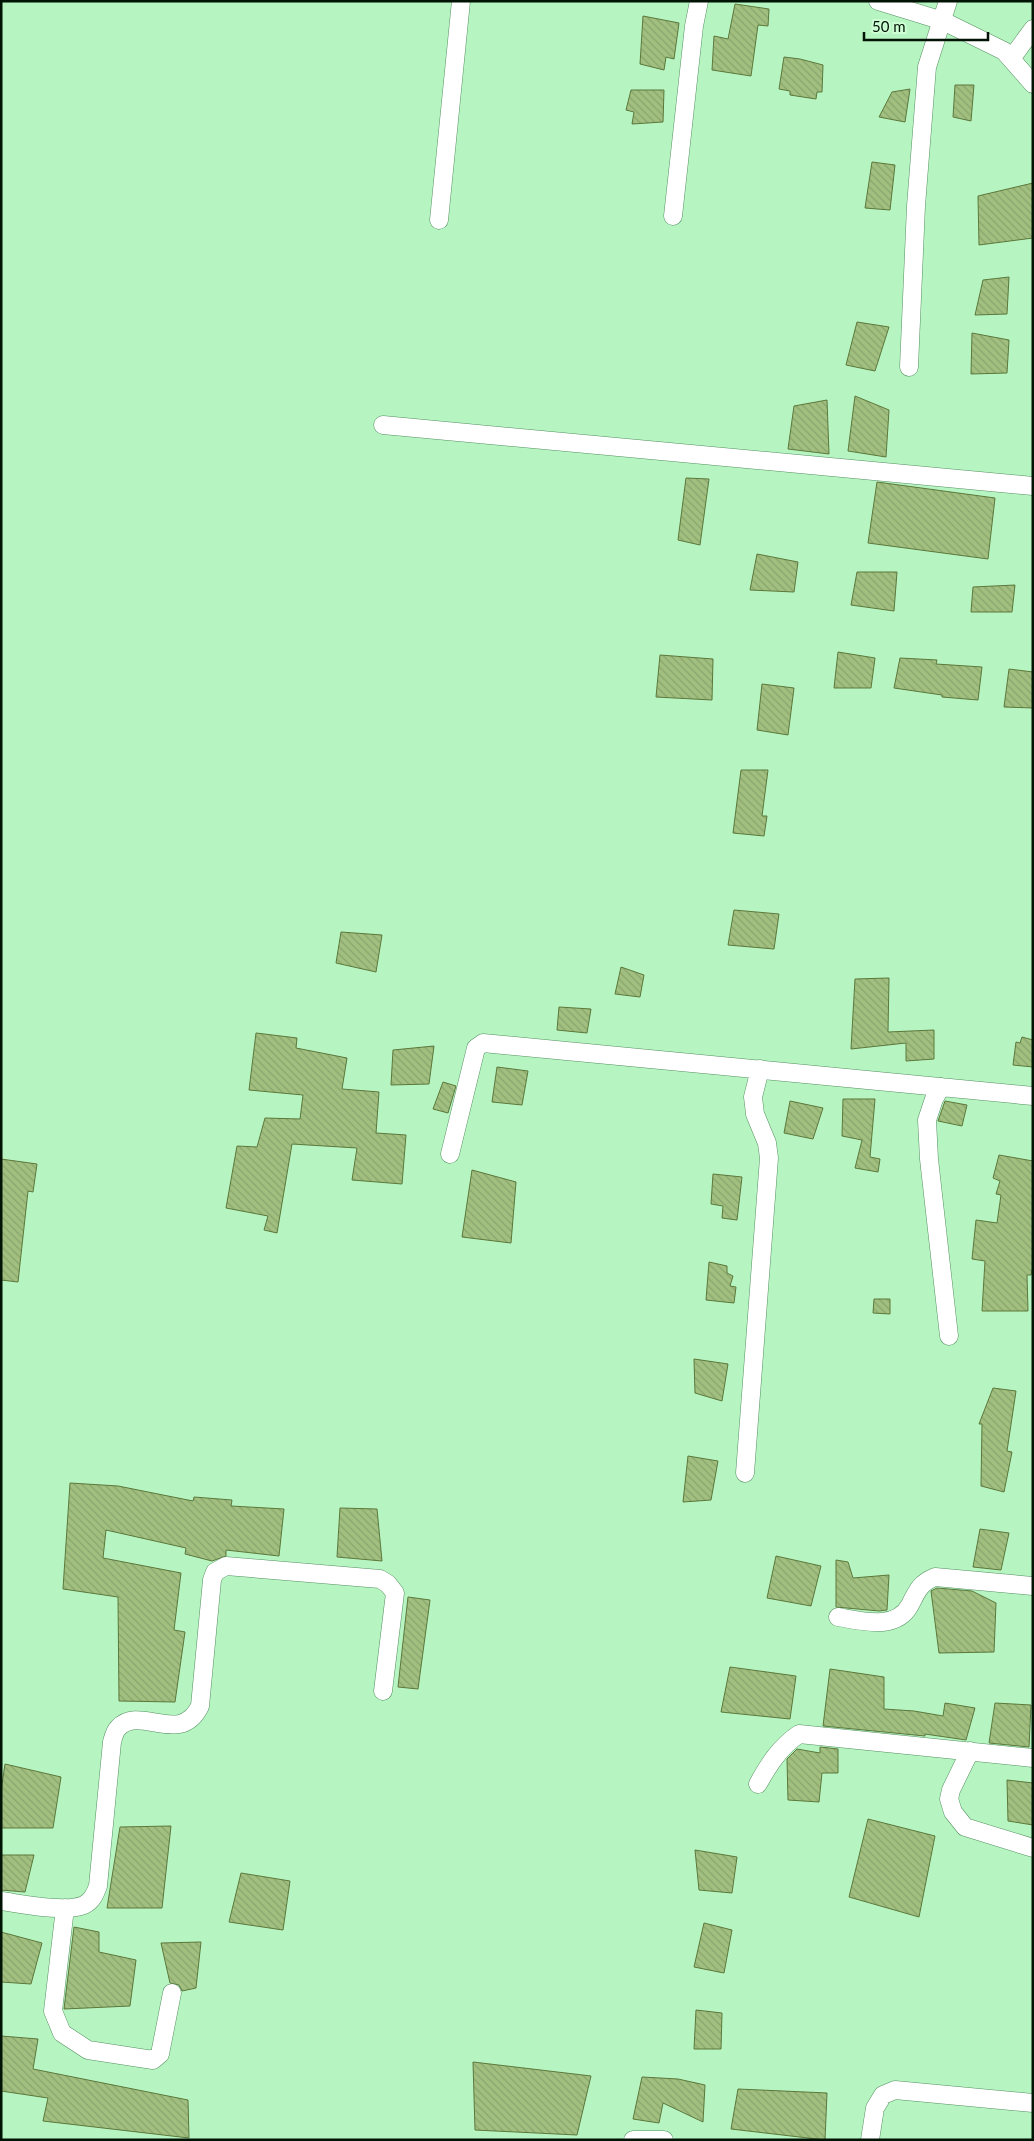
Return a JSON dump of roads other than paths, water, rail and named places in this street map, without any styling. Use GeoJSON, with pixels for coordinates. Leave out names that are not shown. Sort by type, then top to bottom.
{"type":"FeatureCollection","features":[{"type":"Feature","properties":{"kind":"street"},"geometry":{"type":"LineString","coordinates":[[439,220],[461,1]]}},
{"type":"Feature","properties":{"kind":"street"},"geometry":{"type":"LineString","coordinates":[[673,216],[694,26],[699,1]]}},
{"type":"Feature","properties":{"kind":"street"},"geometry":{"type":"LineString","coordinates":[[878,1],[943,21],[1004,51],[1033,84]]}},
{"type":"Feature","properties":{"kind":"street"},"geometry":{"type":"LineString","coordinates":[[910,367],[916,206],[927,67],[948,1]]}},
{"type":"Feature","properties":{"kind":"street"},"geometry":{"type":"LineString","coordinates":[[1011,59],[1033,29]]}},
{"type":"Feature","properties":{"kind":"street"},"geometry":{"type":"LineString","coordinates":[[383,425],[1033,486]]}},
{"type":"Feature","properties":{"kind":"street"},"geometry":{"type":"LineString","coordinates":[[450,1154],[476,1048],[483,1043],[1033,1096]]}},
{"type":"Feature","properties":{"kind":"street"},"geometry":{"type":"LineString","coordinates":[[745,1473],[769,1158],[768,1143],[755,1114],[753,1096],[760,1069]]}},
{"type":"Feature","properties":{"kind":"street"},"geometry":{"type":"LineString","coordinates":[[941,1087],[934,1099],[927,1120],[929,1159],[949,1336]]}},
{"type":"Feature","properties":{"kind":"street"},"geometry":{"type":"LineString","coordinates":[[1,1901],[65,1908],[84,1905],[93,1898],[98,1886],[112,1742],[117,1729],[129,1720],[183,1724],[194,1718],[200,1706],[212,1580],[215,1572],[226,1566],[380,1579],[388,1584],[395,1592],[383,1691]]}},
{"type":"Feature","properties":{"kind":"street"},"geometry":{"type":"LineString","coordinates":[[838,1618],[882,1623],[899,1617],[906,1611],[919,1587],[926,1580],[935,1577],[1033,1586]]}},
{"type":"Feature","properties":{"kind":"street"},"geometry":{"type":"LineString","coordinates":[[758,1784],[768,1766],[785,1744],[799,1734],[1033,1758]]}},
{"type":"Feature","properties":{"kind":"street"},"geometry":{"type":"LineString","coordinates":[[970,1751],[951,1790],[949,1799],[952,1812],[965,1827],[1033,1848]]}},
{"type":"Feature","properties":{"kind":"street"},"geometry":{"type":"LineString","coordinates":[[65,1908],[53,2011],[62,2033],[88,2050],[153,2060],[160,2054],[172,1993]]}},
{"type":"Feature","properties":{"kind":"street"},"geometry":{"type":"LineString","coordinates":[[870,2140],[875,2108],[883,2094],[895,2090],[1033,2103]]}},
{"type":"Feature","properties":{"kind":"street"},"geometry":{"type":"LineString","coordinates":[[633,2140],[658,2138],[664,2140]]}}]}
